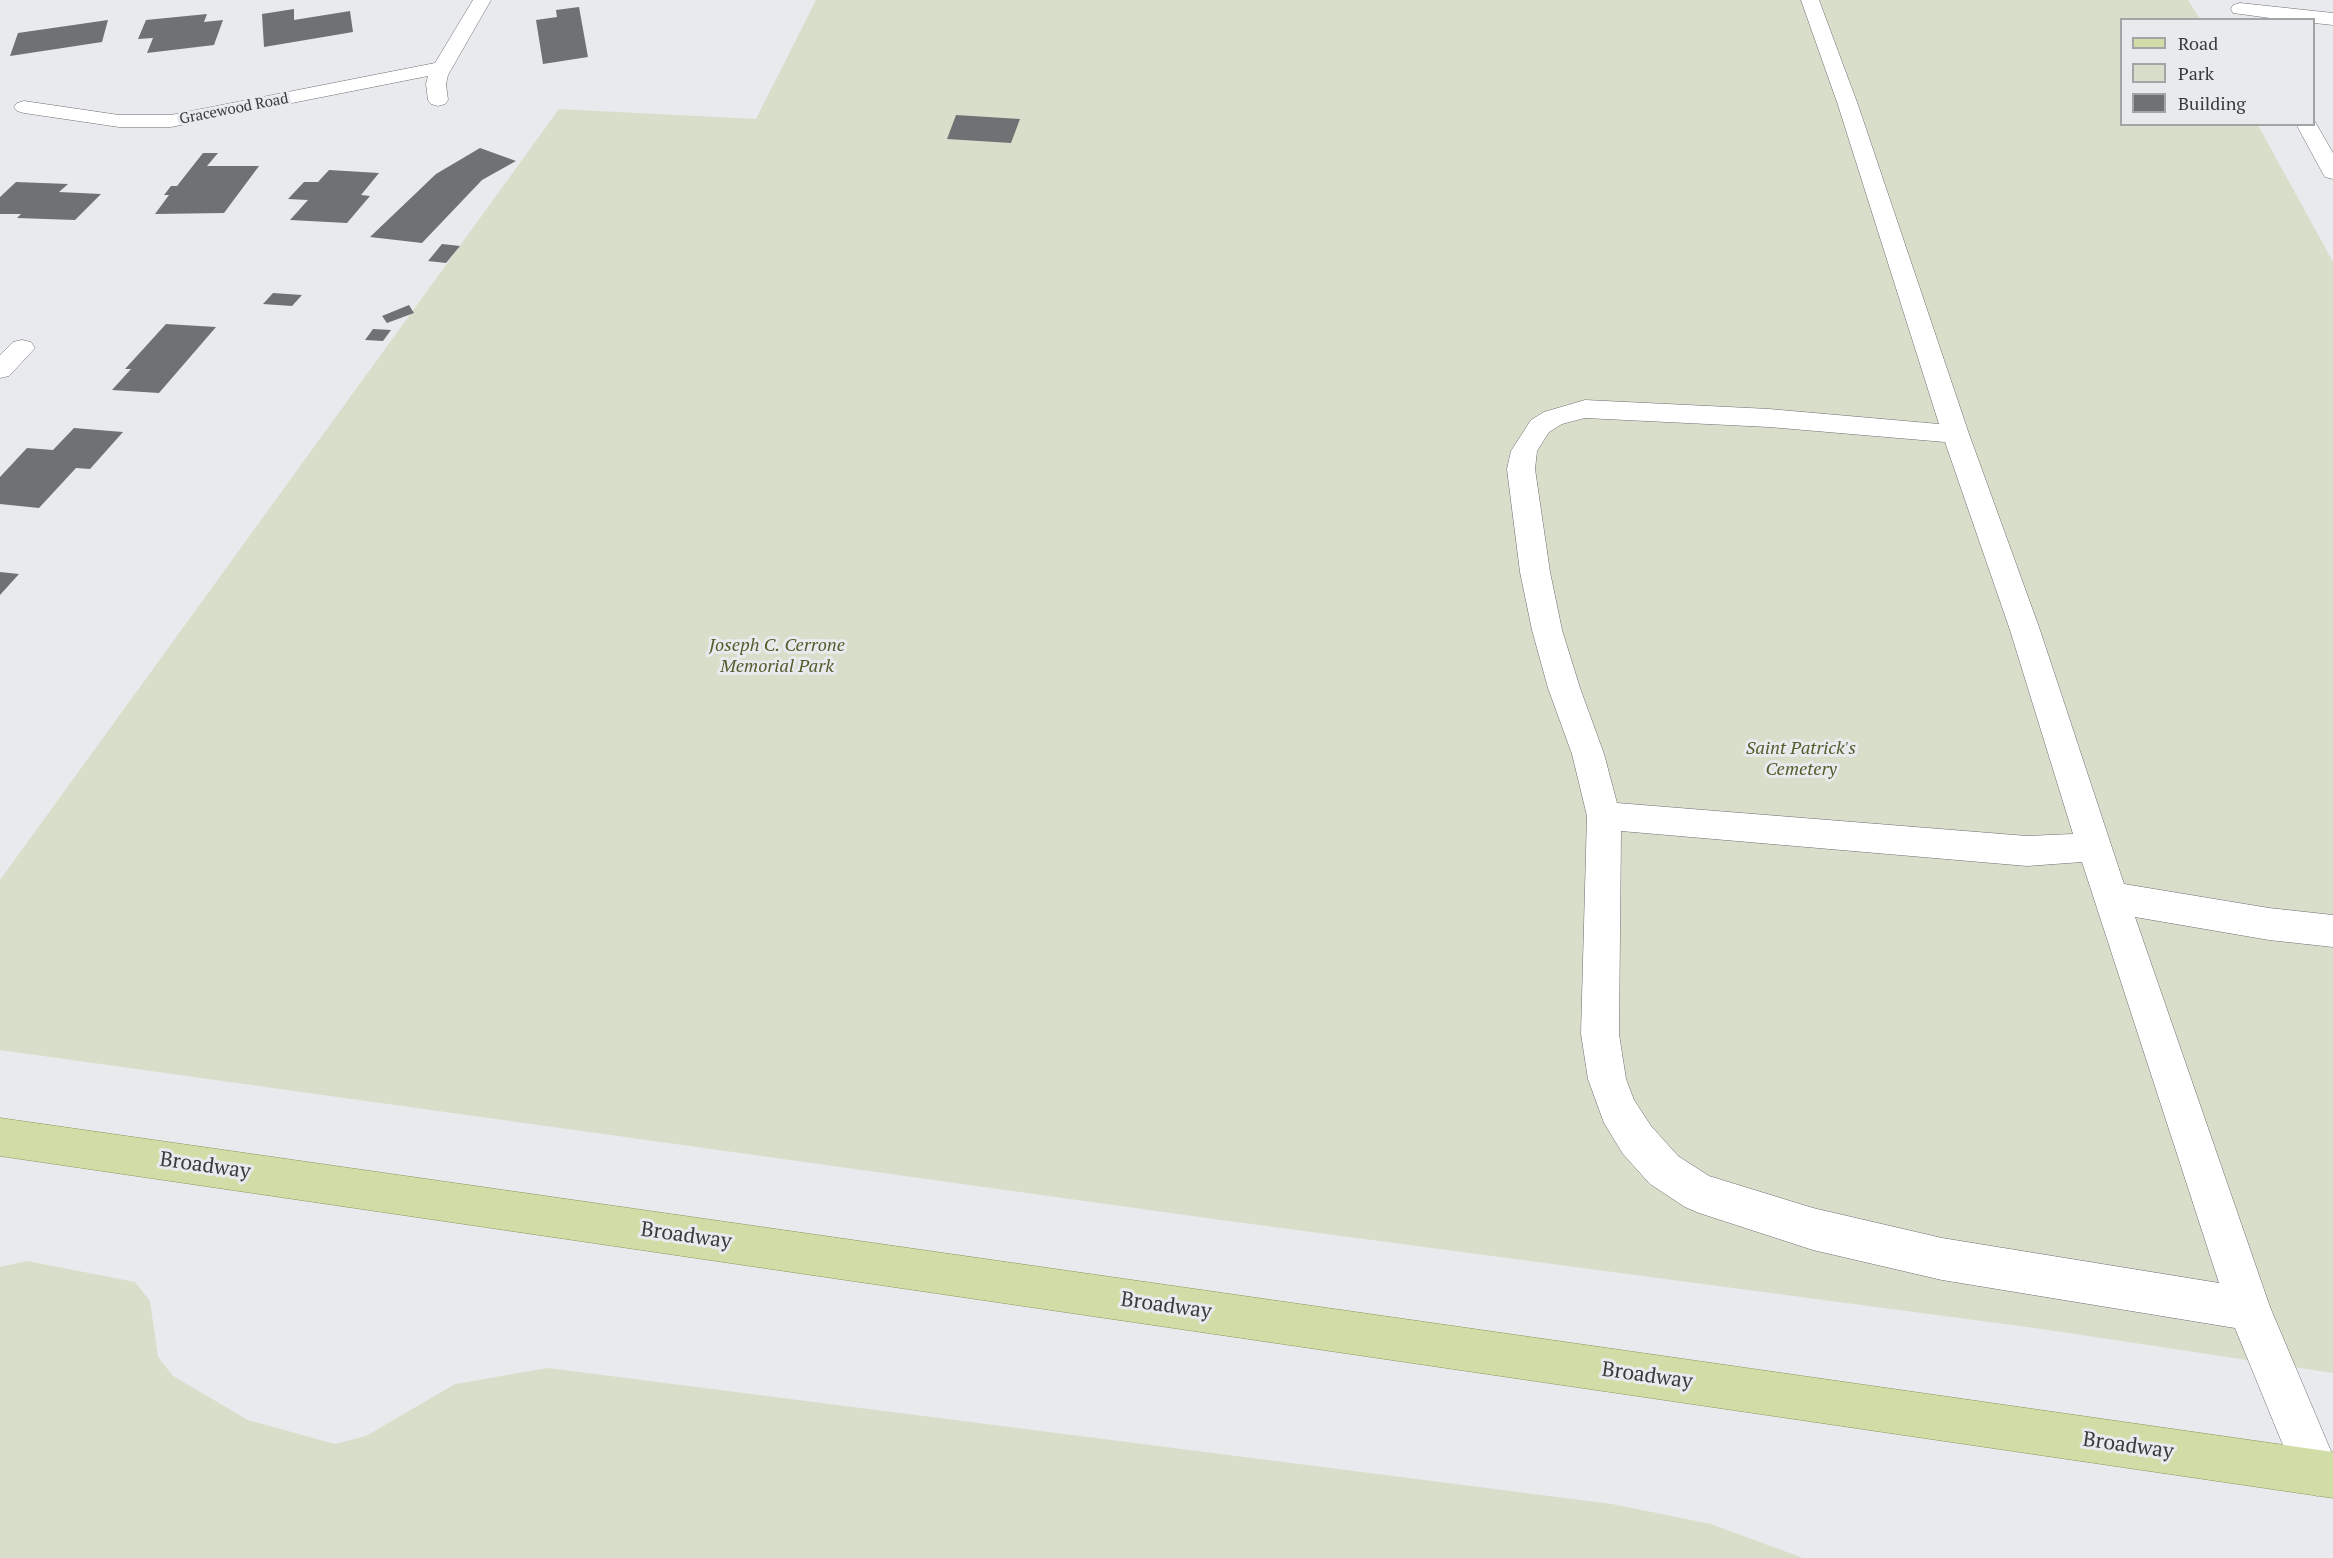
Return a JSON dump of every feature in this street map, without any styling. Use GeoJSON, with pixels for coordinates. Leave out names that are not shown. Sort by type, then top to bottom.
{"type":"FeatureCollection","features":[{"type":"Feature","properties":{"kind":"main road","name":"Broadway"},"geometry":{"type":"LineString","coordinates":[[0,1137],[2325,1474]]}},
{"type":"Feature","properties":{"kind":"street"},"geometry":{"type":"LineString","coordinates":[[438,100],[436,84],[442,67],[482,0]]}},
{"type":"Feature","properties":{"kind":"street"},"geometry":{"type":"LineString","coordinates":[[1810,0],[1848,105],[1956,434],[2025,630],[2094,848],[2249,1309],[2325,1474]]}},
{"type":"Feature","properties":{"kind":"street"},"geometry":{"type":"LineString","coordinates":[[2240,9],[2333,18]]}},
{"type":"Feature","properties":{"kind":"street","name":"Gracewood Road"},"geometry":{"type":"LineString","coordinates":[[24,107],[118,121],[171,121],[442,67]]}},
{"type":"Feature","properties":{"kind":"street"},"geometry":{"type":"LineString","coordinates":[[2307,126],[2333,172]]}},
{"type":"Feature","properties":{"kind":"street"},"geometry":{"type":"LineString","coordinates":[[0,370],[22,348]]}},
{"type":"Feature","properties":{"kind":"street"},"geometry":{"type":"LineString","coordinates":[[1956,434],[1769,418],[1585,408],[1569,412],[1540,426],[1532,436],[1524,451],[1521,469],[1535,572],[1547,630],[1564,688],[1588,754],[1604,816],[1600,1034],[1607,1078],[1618,1110],[1637,1140],[1664,1170],[1699,1193],[1812,1229],[1942,1259],[2249,1309]]}},
{"type":"Feature","properties":{"kind":"street"},"geometry":{"type":"LineString","coordinates":[[1604,816],[2027,851],[2094,848]]}},
{"type":"Feature","properties":{"kind":"street"},"geometry":{"type":"LineString","coordinates":[[2111,897],[2269,924],[2333,932]]}},
{"type":"Feature","properties":{"kind":"green space"},"geometry":{"type":"Polygon","coordinates":[[[816,0],[2188,0],[2199,18],[2120,18],[2120,126],[2259,126],[2333,262],[2333,1373],[2042,1329],[1221,1220],[0,1050],[0,880],[559,109],[756,119],[816,0]]]}},
{"type":"Feature","properties":{"kind":"green space"},"geometry":{"type":"Polygon","coordinates":[[[27,1261],[135,1282],[150,1301],[158,1357],[173,1376],[248,1420],[335,1444],[366,1436],[455,1384],[548,1368],[1612,1504],[1711,1524],[1803,1558],[0,1558],[0,1267],[27,1261]]]}},
{"type":"Feature","properties":{"kind":"building"},"geometry":{"type":"Polygon","coordinates":[[[579,7],[588,57],[543,64],[536,20],[557,17],[556,10],[579,7]]]}},
{"type":"Feature","properties":{"kind":"building"},"geometry":{"type":"Polygon","coordinates":[[[294,9],[294,20],[350,11],[353,32],[264,47],[262,14],[294,9]]]}},
{"type":"Feature","properties":{"kind":"building"},"geometry":{"type":"Polygon","coordinates":[[[207,14],[204,22],[223,20],[214,45],[147,53],[153,38],[138,39],[146,20],[207,14]]]}},
{"type":"Feature","properties":{"kind":"building"},"geometry":{"type":"Polygon","coordinates":[[[108,20],[102,42],[10,56],[18,33],[108,20]]]}},
{"type":"Feature","properties":{"kind":"building"},"geometry":{"type":"Polygon","coordinates":[[[956,115],[1020,119],[1011,143],[947,139],[956,115]]]}},
{"type":"Feature","properties":{"kind":"building"},"geometry":{"type":"Polygon","coordinates":[[[480,148],[516,161],[482,180],[422,243],[370,237],[436,174],[480,148]]]}},
{"type":"Feature","properties":{"kind":"building"},"geometry":{"type":"Polygon","coordinates":[[[203,153],[218,153],[207,166],[259,166],[224,213],[155,214],[169,195],[164,195],[171,186],[177,186],[203,153]]]}},
{"type":"Feature","properties":{"kind":"building"},"geometry":{"type":"Polygon","coordinates":[[[329,170],[379,173],[361,195],[370,196],[347,223],[290,220],[308,200],[288,199],[304,182],[318,182],[329,170]]]}},
{"type":"Feature","properties":{"kind":"building"},"geometry":{"type":"Polygon","coordinates":[[[16,182],[68,184],[59,192],[101,194],[75,220],[17,218],[21,214],[0,214],[0,197],[16,182]]]}},
{"type":"Feature","properties":{"kind":"building"},"geometry":{"type":"Polygon","coordinates":[[[442,244],[460,246],[446,263],[428,261],[442,244]]]}},
{"type":"Feature","properties":{"kind":"building"},"geometry":{"type":"Polygon","coordinates":[[[273,293],[302,295],[292,306],[263,304],[273,293]]]}},
{"type":"Feature","properties":{"kind":"building"},"geometry":{"type":"Polygon","coordinates":[[[409,305],[414,313],[387,323],[382,316],[409,305]]]}},
{"type":"Feature","properties":{"kind":"building"},"geometry":{"type":"Polygon","coordinates":[[[166,324],[216,327],[159,393],[112,390],[131,369],[125,369],[166,324]]]}},
{"type":"Feature","properties":{"kind":"building"},"geometry":{"type":"Polygon","coordinates":[[[373,329],[391,330],[383,341],[365,340],[373,329]]]}},
{"type":"Feature","properties":{"kind":"building"},"geometry":{"type":"Polygon","coordinates":[[[74,428],[123,432],[90,469],[76,468],[39,508],[0,504],[0,477],[27,448],[53,450],[74,428]]]}},
{"type":"Feature","properties":{"kind":"building"},"geometry":{"type":"Polygon","coordinates":[[[0,572],[19,574],[0,595],[0,572]]]}},
{"type":"Feature","properties":{"kind":"park label","name":"Joseph C. Cerrone Memorial Park"},"geometry":{"type":"Point","coordinates":[777,656]}},
{"type":"Feature","properties":{"kind":"park label","name":"Saint Patrick's Cemetery"},"geometry":{"type":"Point","coordinates":[1801,759]}}]}
